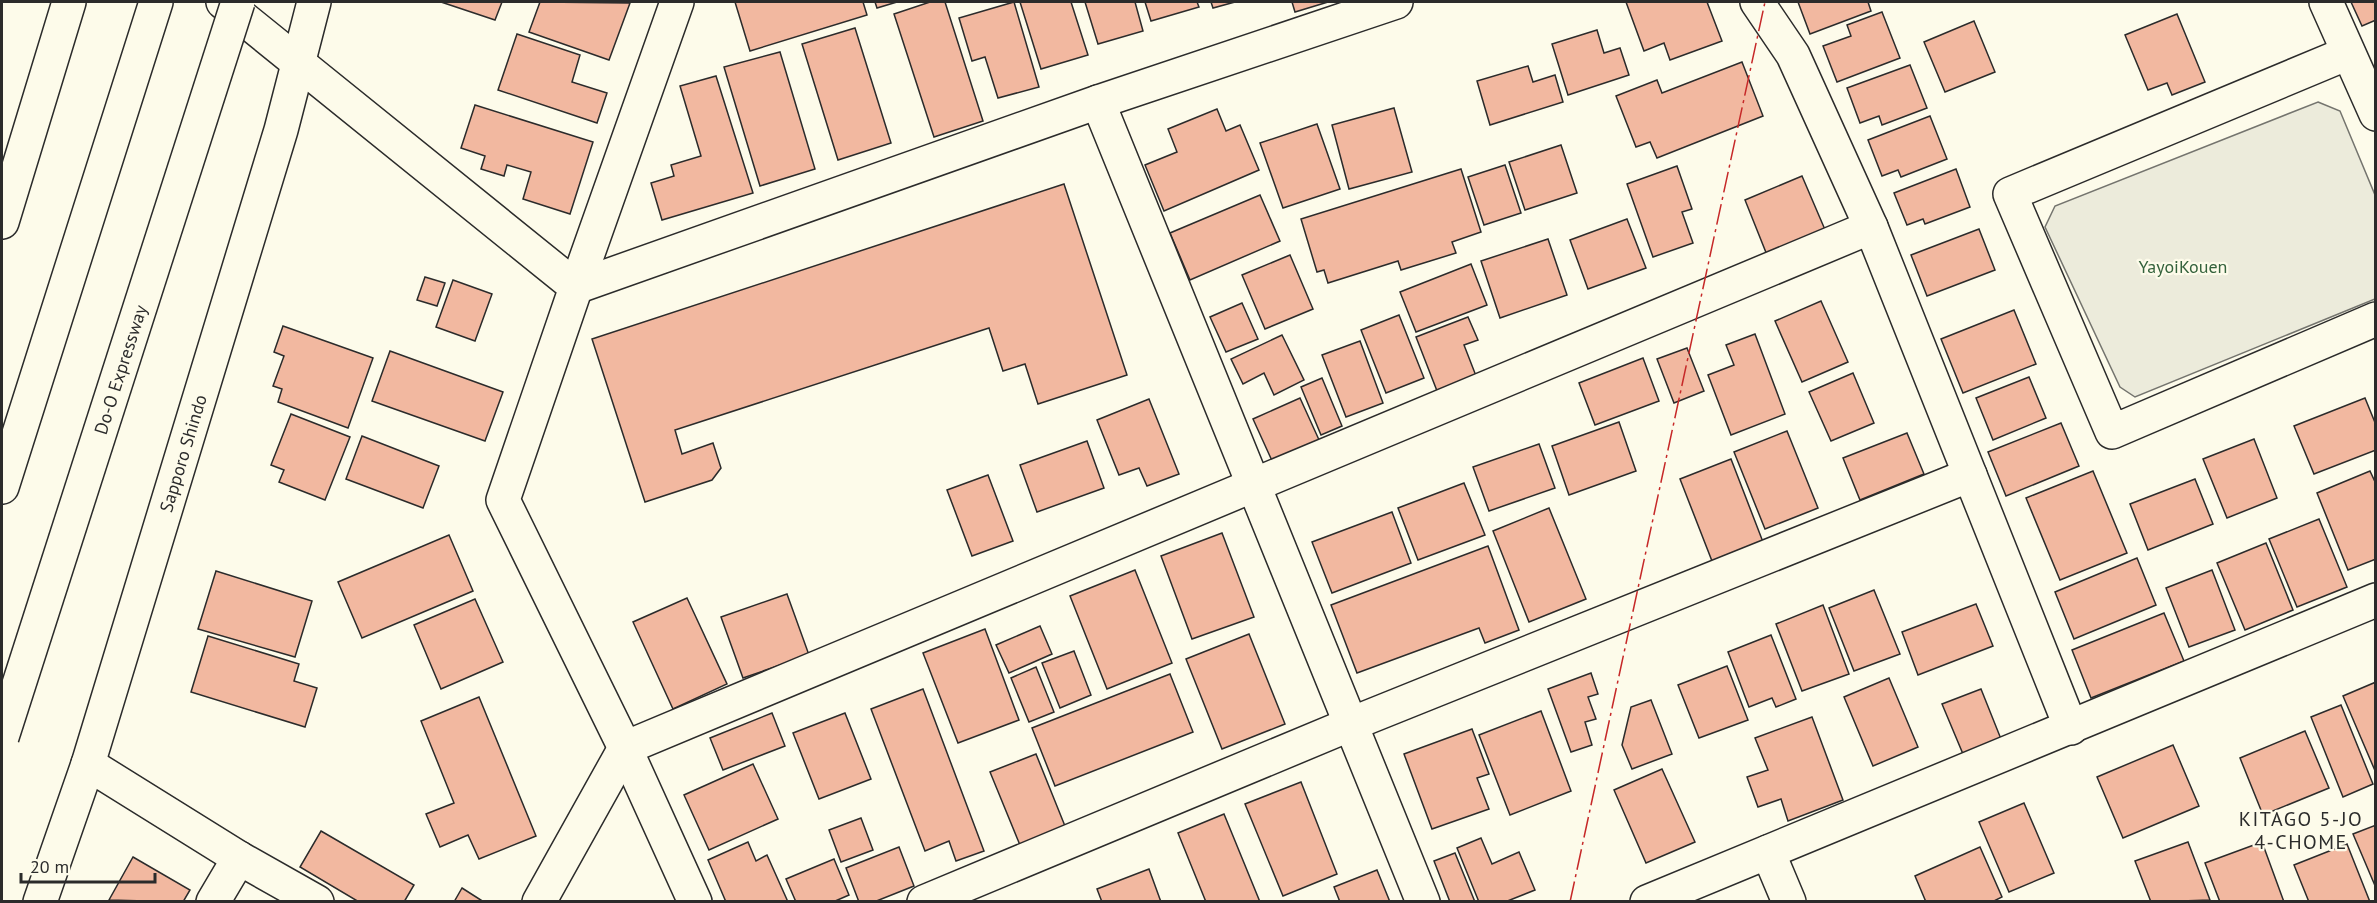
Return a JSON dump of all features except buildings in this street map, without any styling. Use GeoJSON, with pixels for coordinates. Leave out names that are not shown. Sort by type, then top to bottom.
{"type":"FeatureCollection","features":[{"type":"Feature","properties":{"kind":"main road"},"geometry":{"type":"LineString","coordinates":[[2,222],[69,2]]}},
{"type":"Feature","properties":{"kind":"main road"},"geometry":{"type":"LineString","coordinates":[[2,487],[156,2]]}},
{"type":"Feature","properties":{"kind":"main road"},"geometry":{"type":"LineString","coordinates":[[223,2],[576,286]]}},
{"type":"Feature","properties":{"kind":"main road","name":"Do-O Expressway"},"geometry":{"type":"LineString","coordinates":[[2,737],[238,2]]}},
{"type":"Feature","properties":{"kind":"main road","name":"Sapporo Shindo"},"geometry":{"type":"LineString","coordinates":[[40,902],[88,764],[281,130],[314,2]]}},
{"type":"Feature","properties":{"kind":"main road"},"geometry":{"type":"LineString","coordinates":[[677,2],[503,500],[625,748],[695,902]]}},
{"type":"Feature","properties":{"kind":"main road"},"geometry":{"type":"LineString","coordinates":[[576,286],[1098,102],[1396,2]]}},
{"type":"Feature","properties":{"kind":"main road"},"geometry":{"type":"LineString","coordinates":[[1757,2],[1793,55],[1871,227],[2071,728]]}},
{"type":"Feature","properties":{"kind":"main road"},"geometry":{"type":"LineString","coordinates":[[2326,2],[2376,114]]}},
{"type":"Feature","properties":{"kind":"main road"},"geometry":{"type":"LineString","coordinates":[[2348,53],[2010,194],[2112,432],[2376,319]]}},
{"type":"Feature","properties":{"kind":"main road"},"geometry":{"type":"LineString","coordinates":[[1098,102],[1423,902]]}},
{"type":"Feature","properties":{"kind":"main road"},"geometry":{"type":"LineString","coordinates":[[539,902],[625,748],[1871,227]]}},
{"type":"Feature","properties":{"kind":"main road"},"geometry":{"type":"LineString","coordinates":[[924,902],[1351,724],[1970,475]]}},
{"type":"Feature","properties":{"kind":"main road"},"geometry":{"type":"LineString","coordinates":[[1647,902],[2376,600]]}},
{"type":"Feature","properties":{"kind":"main road"},"geometry":{"type":"LineString","coordinates":[[88,764],[239,858],[317,902]]}},
{"type":"Feature","properties":{"kind":"main road"},"geometry":{"type":"LineString","coordinates":[[1768,852],[1789,902]]}},
{"type":"Feature","properties":{"kind":"main road"},"geometry":{"type":"LineString","coordinates":[[213,902],[239,858]]}},
{"type":"Feature","properties":{"kind":"green space","name":"YayoiKouen"},"geometry":{"type":"Polygon","coordinates":[[[2318,102],[2340,111],[2375,195],[2375,299],[2135,397],[2120,387],[2045,227],[2055,206],[2318,102]]]}},
{"type":"Feature","properties":{"kind":"power"},"geometry":{"type":"LineString","coordinates":[[1570,902],[1765,2]]}},
{"type":"Feature","properties":{"kind":"district","name":"KITAGO 5-JO 4-CHOME"},"geometry":{"type":"Point","coordinates":[2301,830]}}]}
